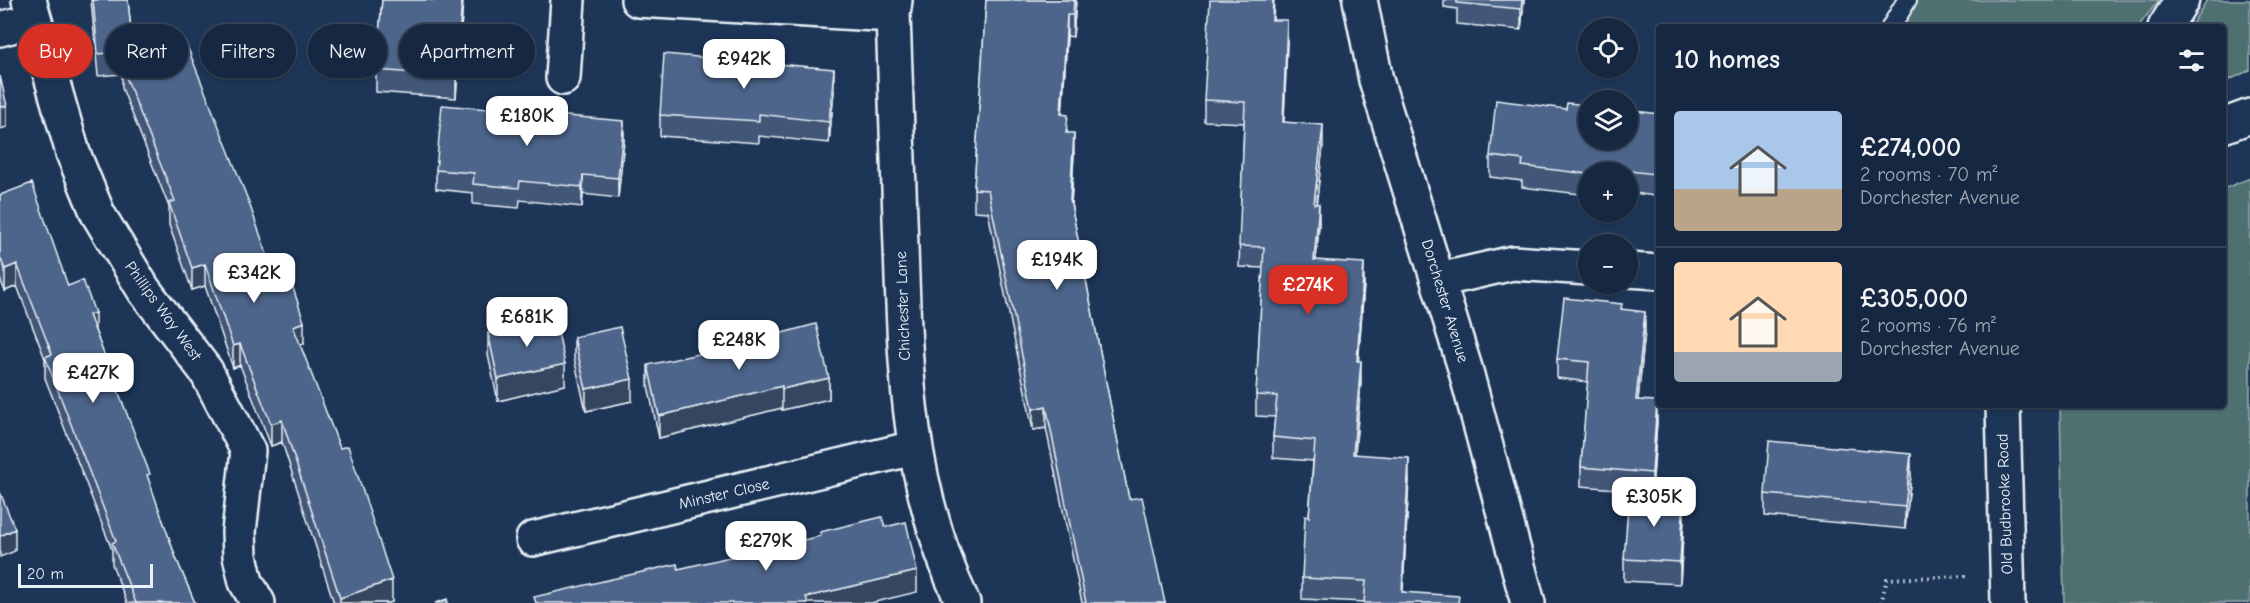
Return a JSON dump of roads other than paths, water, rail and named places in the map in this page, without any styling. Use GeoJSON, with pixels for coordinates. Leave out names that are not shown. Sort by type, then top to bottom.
{"type":"FeatureCollection","features":[{"type":"Feature","properties":{"kind":"street"},"geometry":{"type":"LineString","coordinates":[[563,78],[568,0]]}},
{"type":"Feature","properties":{"kind":"street"},"geometry":{"type":"LineString","coordinates":[[638,0],[894,7]]}},
{"type":"Feature","properties":{"kind":"street","name":"Dorchester Avenue"},"geometry":{"type":"LineString","coordinates":[[1360,0],[1376,80],[1439,280],[1528,603]]}},
{"type":"Feature","properties":{"kind":"street"},"geometry":{"type":"LineString","coordinates":[[2167,24],[2182,0]]}},
{"type":"Feature","properties":{"kind":"street","name":"Chichester Lane"},"geometry":{"type":"LineString","coordinates":[[894,7],[907,396],[914,448],[930,512],[963,603]]}},
{"type":"Feature","properties":{"kind":"street","name":"Phillips Way West"},"geometry":{"type":"LineString","coordinates":[[0,29],[31,10],[73,153],[98,214],[144,290],[206,371],[248,451],[239,532],[240,556],[246,582],[258,603]]}},
{"type":"Feature","properties":{"kind":"street"},"geometry":{"type":"LineString","coordinates":[[2226,125],[2250,116]]}},
{"type":"Feature","properties":{"kind":"street"},"geometry":{"type":"LineString","coordinates":[[1439,280],[1513,263],[1578,267]]}},
{"type":"Feature","properties":{"kind":"street"},"geometry":{"type":"LineString","coordinates":[[1638,271],[1656,272]]}},
{"type":"Feature","properties":{"kind":"street","name":"Old Budbrooke Road"},"geometry":{"type":"LineString","coordinates":[[2003,408],[2008,589]]}},
{"type":"Feature","properties":{"kind":"street","name":"Minster Close"},"geometry":{"type":"LineString","coordinates":[[533,539],[914,448]]}},
{"type":"Feature","properties":{"kind":"lane"},"geometry":{"type":"LineString","coordinates":[[1894,24],[1907,0]]}}]}
